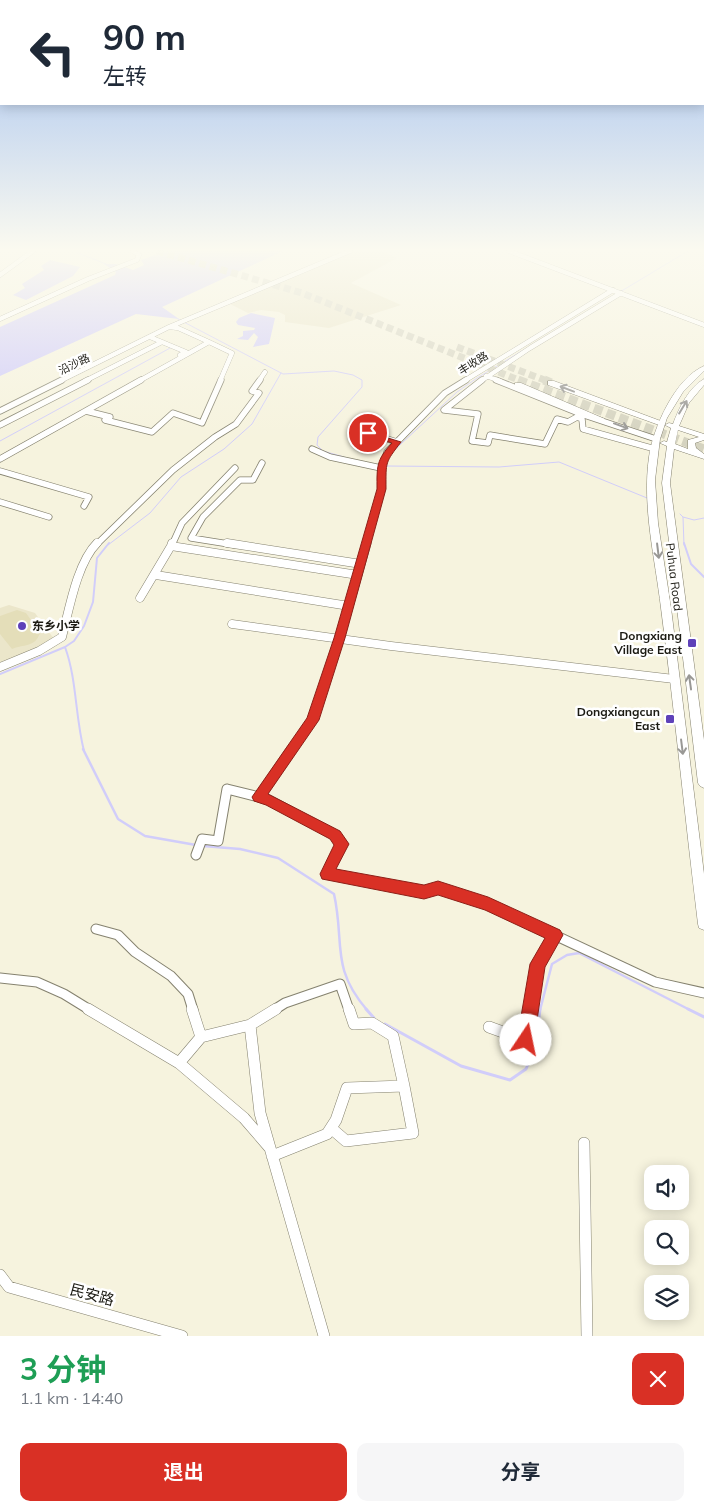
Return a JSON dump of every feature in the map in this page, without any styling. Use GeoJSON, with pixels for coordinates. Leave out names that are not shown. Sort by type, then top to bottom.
{"type":"FeatureCollection","features":[{"type":"Feature","properties":{"kind":"highway"},"geometry":{"type":"LineString","coordinates":[[551,383],[662,423]]}},
{"type":"Feature","properties":{"kind":"highway"},"geometry":{"type":"LineString","coordinates":[[518,385],[601,419]]}},
{"type":"Feature","properties":{"kind":"main road","name":"Puhua Road"},"geometry":{"type":"LineString","coordinates":[[704,368],[681,390],[662,423],[656,439],[653,501],[704,924]]}},
{"type":"Feature","properties":{"kind":"main road","name":"Puhua Road"},"geometry":{"type":"LineString","coordinates":[[704,381],[686,401],[674,427],[669,446],[666,483],[704,782]]}},
{"type":"Feature","properties":{"kind":"main road"},"geometry":{"type":"LineString","coordinates":[[662,423],[704,437]]}},
{"type":"Feature","properties":{"kind":"main road"},"geometry":{"type":"LineString","coordinates":[[704,437],[692,440],[691,444],[695,452],[704,457]]}},
{"type":"Feature","properties":{"kind":"main road"},"geometry":{"type":"LineString","coordinates":[[656,439],[669,446],[704,457]]}},
{"type":"Feature","properties":{"kind":"street"},"geometry":{"type":"LineString","coordinates":[[0,319],[13,313]]}},
{"type":"Feature","properties":{"kind":"street","name":"沿沙路"},"geometry":{"type":"LineString","coordinates":[[0,411],[202,313]]}},
{"type":"Feature","properties":{"kind":"street","name":"丰收路"},"geometry":{"type":"LineString","coordinates":[[381,468],[384,456],[432,409],[445,393],[477,372],[580,313]]}},
{"type":"Feature","properties":{"kind":"street"},"geometry":{"type":"LineString","coordinates":[[584,313],[462,394],[444,410],[478,414],[472,441],[488,443],[490,435],[545,444],[557,419],[568,422],[577,417],[582,419],[583,429],[655,449]]}},
{"type":"Feature","properties":{"kind":"street"},"geometry":{"type":"LineString","coordinates":[[673,313],[704,325]]}},
{"type":"Feature","properties":{"kind":"street"},"geometry":{"type":"LineString","coordinates":[[86,411],[110,417],[105,420],[152,432],[173,413],[202,423],[232,353],[178,328],[169,328]]}},
{"type":"Feature","properties":{"kind":"street"},"geometry":{"type":"LineString","coordinates":[[0,455],[186,352],[150,337]]}},
{"type":"Feature","properties":{"kind":"street"},"geometry":{"type":"LineString","coordinates":[[0,425],[162,342]]}},
{"type":"Feature","properties":{"kind":"street"},"geometry":{"type":"LineString","coordinates":[[0,459],[209,342]]}},
{"type":"Feature","properties":{"kind":"street"},"geometry":{"type":"LineString","coordinates":[[0,666],[39,652],[62,637],[88,550],[173,470],[215,437],[236,424],[259,393],[252,392],[253,387],[260,381],[265,372]]}},
{"type":"Feature","properties":{"kind":"street"},"geometry":{"type":"LineString","coordinates":[[477,372],[581,414],[601,419],[656,439]]}},
{"type":"Feature","properties":{"kind":"street"},"geometry":{"type":"LineString","coordinates":[[358,430],[397,442]]}},
{"type":"Feature","properties":{"kind":"street"},"geometry":{"type":"LineString","coordinates":[[259,797],[312,720],[340,638],[382,489],[381,468],[330,457],[312,449]]}},
{"type":"Feature","properties":{"kind":"street"},"geometry":{"type":"LineString","coordinates":[[262,463],[253,480],[240,480],[200,523],[191,538],[361,564]]}},
{"type":"Feature","properties":{"kind":"street"},"geometry":{"type":"LineString","coordinates":[[140,598],[156,575],[186,520],[235,468]]}},
{"type":"Feature","properties":{"kind":"street"},"geometry":{"type":"LineString","coordinates":[[0,471],[89,497],[84,506]]}},
{"type":"Feature","properties":{"kind":"street"},"geometry":{"type":"LineString","coordinates":[[0,502],[49,518]]}},
{"type":"Feature","properties":{"kind":"street"},"geometry":{"type":"LineString","coordinates":[[186,520],[200,523]]}},
{"type":"Feature","properties":{"kind":"street"},"geometry":{"type":"LineString","coordinates":[[171,546],[358,575]]}},
{"type":"Feature","properties":{"kind":"street"},"geometry":{"type":"LineString","coordinates":[[156,575],[349,606]]}},
{"type":"Feature","properties":{"kind":"street"},"geometry":{"type":"LineString","coordinates":[[232,624],[674,679]]}},
{"type":"Feature","properties":{"kind":"street"},"geometry":{"type":"LineString","coordinates":[[196,855],[202,838],[218,841],[227,789],[259,797],[269,800],[335,835],[342,844],[327,874],[424,892],[438,888],[488,904],[655,982],[704,993]]}},
{"type":"Feature","properties":{"kind":"street"},"geometry":{"type":"LineString","coordinates":[[96,929],[118,935],[135,952],[171,976],[188,994],[201,1037]]}},
{"type":"Feature","properties":{"kind":"street"},"geometry":{"type":"LineString","coordinates":[[489,1027],[526,1040],[538,964],[555,935]]}},
{"type":"Feature","properties":{"kind":"street"},"geometry":{"type":"LineString","coordinates":[[0,978],[38,982],[64,994],[178,1063],[244,1118],[271,1152]]}},
{"type":"Feature","properties":{"kind":"street"},"geometry":{"type":"LineString","coordinates":[[178,1063],[201,1037],[250,1025],[285,1003],[340,984],[354,1024],[372,1023],[393,1036],[413,1133],[346,1141],[331,1128]]}},
{"type":"Feature","properties":{"kind":"street"},"geometry":{"type":"LineString","coordinates":[[250,1025],[260,1114],[324,1336]]}},
{"type":"Feature","properties":{"kind":"street"},"geometry":{"type":"LineString","coordinates":[[271,1152],[315,1140],[327,1134],[336,1120],[347,1088],[404,1086]]}},
{"type":"Feature","properties":{"kind":"street"},"geometry":{"type":"LineString","coordinates":[[584,1143],[587,1238],[587,1336]]}},
{"type":"Feature","properties":{"kind":"street","name":"民安路"},"geometry":{"type":"LineString","coordinates":[[0,1274],[9,1287],[182,1336]]}},
{"type":"Feature","properties":{"kind":"shaded area"},"geometry":{"type":"Polygon","coordinates":[[[30,313],[171,313],[179,319],[136,314],[0,376],[0,327],[30,313]]]}},
{"type":"Feature","properties":{"kind":"shaded area"},"geometry":{"type":"Polygon","coordinates":[[[253,313],[275,318],[269,344],[253,347],[258,337],[254,333],[248,340],[237,339],[243,336],[243,331],[254,330],[255,328],[238,325],[236,322],[239,318],[253,313]]]}},
{"type":"Feature","properties":{"kind":"shaded area"},"geometry":{"type":"Polygon","coordinates":[[[282,313],[375,313],[329,328],[285,322],[285,315],[282,313]]]}},
{"type":"Feature","properties":{"kind":"shaded area","name":"东乡小学"},"geometry":{"type":"Polygon","coordinates":[[[9,605],[35,613],[54,639],[36,650],[0,663],[0,608],[9,605]]]}},
{"type":"Feature","properties":{"kind":"shaded area"},"geometry":{"type":"Polygon","coordinates":[[[17,610],[26,613],[40,633],[38,638],[32,643],[12,649],[0,634],[0,616],[17,610]]]}},
{"type":"Feature","properties":{"kind":"waterway"},"geometry":{"type":"LineString","coordinates":[[389,455],[457,392],[584,313]]}},
{"type":"Feature","properties":{"kind":"waterway"},"geometry":{"type":"LineString","coordinates":[[178,319],[283,374],[334,371],[353,375],[362,380],[362,387],[318,437],[317,445],[323,451],[344,457]]}},
{"type":"Feature","properties":{"kind":"waterway"},"geometry":{"type":"LineString","coordinates":[[0,441],[172,347]]}},
{"type":"Feature","properties":{"kind":"waterway"},"geometry":{"type":"LineString","coordinates":[[108,545],[150,513],[181,477],[224,449],[252,424],[281,373]]}},
{"type":"Feature","properties":{"kind":"waterway"},"geometry":{"type":"LineString","coordinates":[[385,466],[499,467],[559,462],[647,498]]}},
{"type":"Feature","properties":{"kind":"waterway"},"geometry":{"type":"LineString","coordinates":[[680,514],[683,517]]}},
{"type":"Feature","properties":{"kind":"waterway"},"geometry":{"type":"LineString","coordinates":[[683,517],[694,520],[704,518]]}},
{"type":"Feature","properties":{"kind":"waterway"},"geometry":{"type":"LineString","coordinates":[[683,517],[684,545]]}},
{"type":"Feature","properties":{"kind":"waterway"},"geometry":{"type":"LineString","coordinates":[[65,647],[74,641],[84,626],[93,602],[97,558],[109,543]]}},
{"type":"Feature","properties":{"kind":"waterway"},"geometry":{"type":"LineString","coordinates":[[684,543],[691,564],[704,577]]}},
{"type":"Feature","properties":{"kind":"waterway"},"geometry":{"type":"LineString","coordinates":[[0,674],[65,647]]}},
{"type":"Feature","properties":{"kind":"waterway"},"geometry":{"type":"LineString","coordinates":[[65,647],[72,672],[84,751]]}},
{"type":"Feature","properties":{"kind":"waterway"},"geometry":{"type":"LineString","coordinates":[[84,751],[118,819],[145,836],[196,845]]}},
{"type":"Feature","properties":{"kind":"waterway"},"geometry":{"type":"LineString","coordinates":[[203,846],[240,849],[278,858],[334,894],[343,967],[355,995],[367,1010]]}},
{"type":"Feature","properties":{"kind":"waterway"},"geometry":{"type":"LineString","coordinates":[[540,1010],[552,964],[567,955],[579,953],[690,1010]]}},
{"type":"Feature","properties":{"kind":"waterway"},"geometry":{"type":"LineString","coordinates":[[366,1009],[374,1018]]}},
{"type":"Feature","properties":{"kind":"waterway"},"geometry":{"type":"LineString","coordinates":[[385,1024],[461,1066],[510,1080],[526,1069],[536,1044],[540,1009]]}},
{"type":"Feature","properties":{"kind":"waterway"},"geometry":{"type":"LineString","coordinates":[[690,1010],[704,1017]]}},
{"type":"Feature","properties":{"kind":"tunnel"},"geometry":{"type":"LineString","coordinates":[[353,313],[521,381]]}},
{"type":"Feature","properties":{"kind":"tunnel"},"geometry":{"type":"LineString","coordinates":[[457,347],[547,381]]}},
{"type":"Feature","properties":{"kind":"tunnel"},"geometry":{"type":"LineString","coordinates":[[518,380],[704,449]]}},
{"type":"Feature","properties":{"kind":"tunnel"},"geometry":{"type":"LineString","coordinates":[[544,380],[551,383]]}},
{"type":"Feature","properties":{"kind":"place","name":"东乡小学"},"geometry":{"type":"Point","coordinates":[22,626]}},
{"type":"Feature","properties":{"kind":"place","name":"Dongxiang Village East"},"geometry":{"type":"Point","coordinates":[692,643]}},
{"type":"Feature","properties":{"kind":"place","name":"Dongxiangcun East"},"geometry":{"type":"Point","coordinates":[670,719]}},
{"type":"Feature","properties":{"kind":"route"},"geometry":{"type":"LineString","coordinates":[[368,433],[397,442],[384,456],[381,468],[382,489],[340,638],[312,720],[259,797],[269,800],[335,835],[342,844],[327,874],[424,892],[438,888],[488,904],[555,935],[538,964],[535,993],[526,1040]]}}]}
